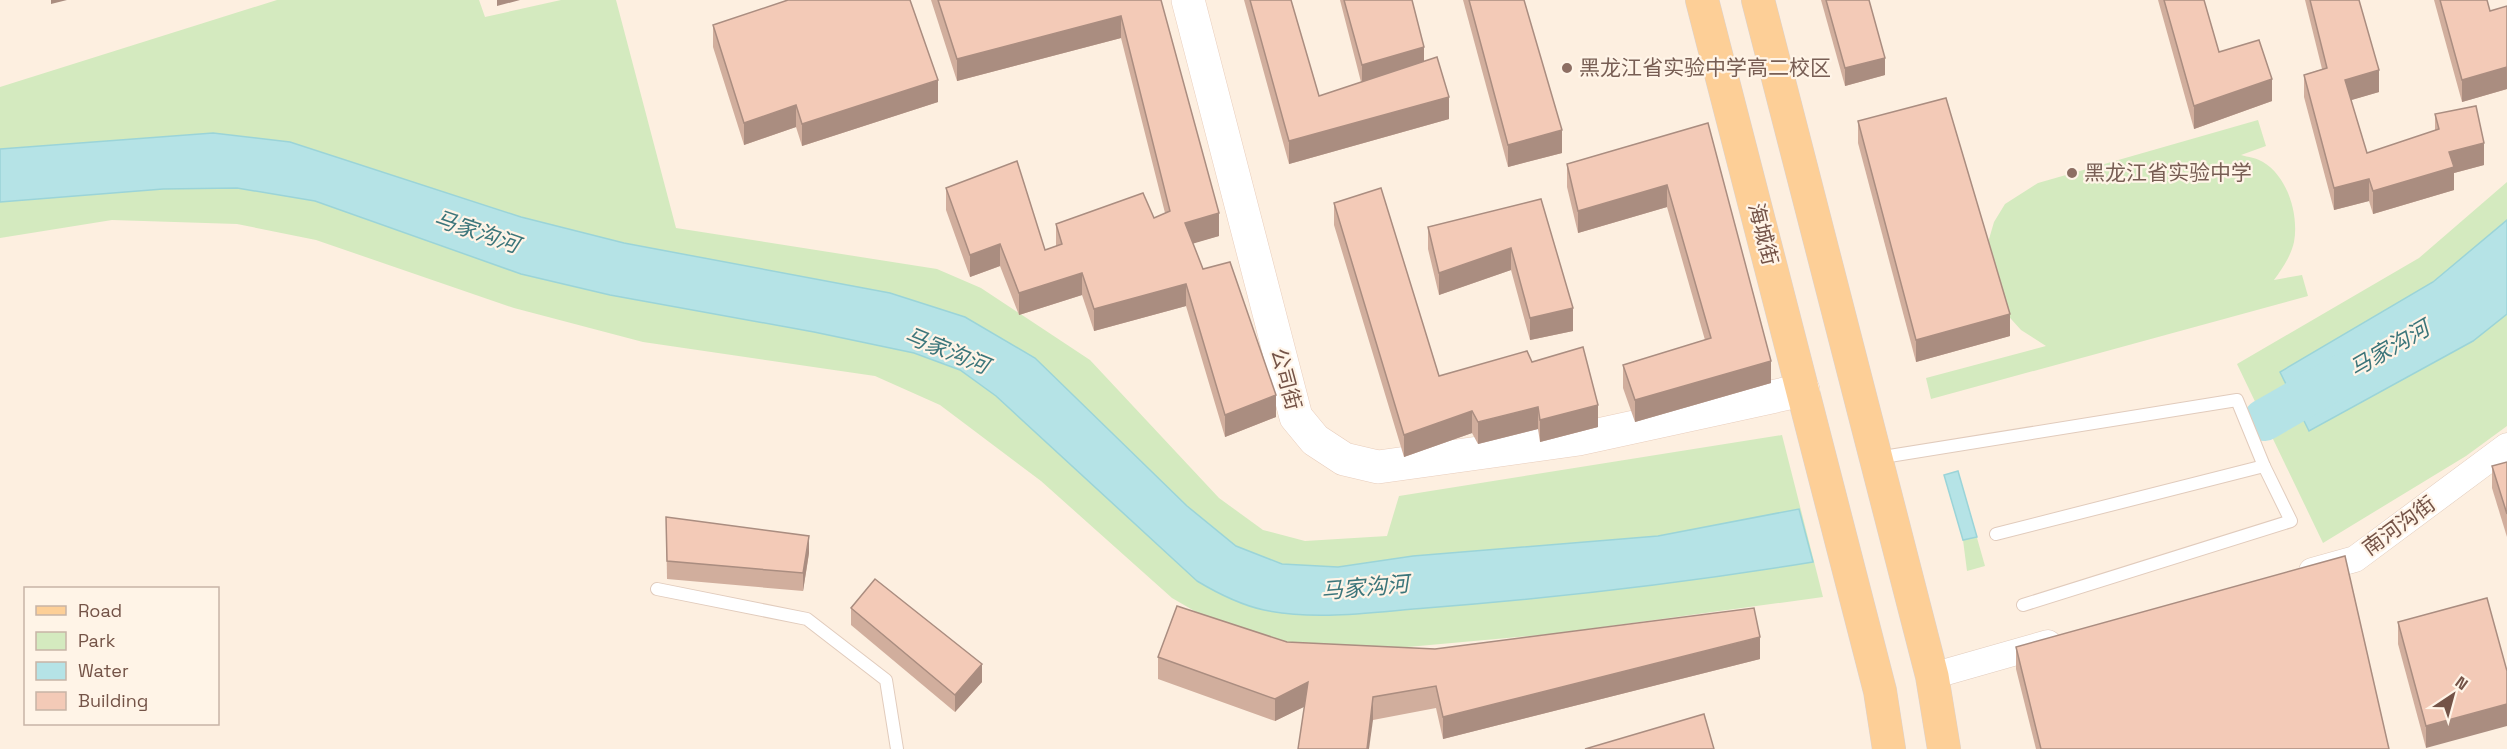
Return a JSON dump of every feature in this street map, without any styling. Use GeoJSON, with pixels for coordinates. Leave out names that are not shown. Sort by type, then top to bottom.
{"type":"FeatureCollection","features":[{"type":"Feature","properties":{"kind":"main road","name":"海城街"},"geometry":{"type":"LineString","coordinates":[[1702,0],[1880,691],[1888,749]]}},
{"type":"Feature","properties":{"kind":"main road"},"geometry":{"type":"LineString","coordinates":[[1758,0],[1932,676],[1944,749]]}},
{"type":"Feature","properties":{"kind":"street","name":"公司街"},"geometry":{"type":"LineString","coordinates":[[1188,0],[1296,417],[1314,440],[1344,459],[1378,467],[1579,439],[1803,390]]}},
{"type":"Feature","properties":{"kind":"street","name":"南河沟街"},"geometry":{"type":"LineString","coordinates":[[2286,578],[2355,559],[2507,446]]}},
{"type":"Feature","properties":{"kind":"street"},"geometry":{"type":"LineString","coordinates":[[1932,676],[2069,638]]}},
{"type":"Feature","properties":{"kind":"lane"},"geometry":{"type":"LineString","coordinates":[[1875,459],[2237,400],[2264,466],[2291,521],[2024,605]]}},
{"type":"Feature","properties":{"kind":"lane"},"geometry":{"type":"LineString","coordinates":[[1996,534],[2264,466]]}},
{"type":"Feature","properties":{"kind":"lane"},"geometry":{"type":"LineString","coordinates":[[657,589],[807,619],[886,680],[897,749]]}},
{"type":"Feature","properties":{"kind":"green space"},"geometry":{"type":"Polygon","coordinates":[[[277,0],[479,0],[485,17],[561,0],[616,0],[676,228],[937,269],[981,288],[1090,360],[1219,498],[1263,530],[1305,541],[1387,536],[1399,496],[1782,435],[1823,597],[1552,634],[1353,652],[1241,638],[1172,598],[1041,481],[940,405],[875,376],[643,342],[514,308],[316,240],[237,224],[112,220],[0,238],[0,87],[277,0]]]}},
{"type":"Feature","properties":{"kind":"green space"},"geometry":{"type":"Polygon","coordinates":[[[2258,120],[2266,146],[2241,155],[2263,162],[2279,177],[2290,198],[2295,220],[2293,247],[2274,280],[2302,275],[2308,296],[1931,399],[1926,378],[2046,346],[2021,330],[2002,309],[1987,246],[1994,222],[2005,204],[2038,183],[2258,120]]]}},
{"type":"Feature","properties":{"kind":"green space"},"geometry":{"type":"Polygon","coordinates":[[[2507,182],[2507,426],[2466,456],[2323,543],[2237,364],[2419,258],[2507,182]]]}},
{"type":"Feature","properties":{"kind":"green space"},"geometry":{"type":"Polygon","coordinates":[[[1958,471],[1985,566],[1967,571],[1963,540],[1944,475],[1958,471]]]}},
{"type":"Feature","properties":{"kind":"water"},"geometry":{"type":"Polygon","coordinates":[[[213,133],[290,142],[521,217],[624,243],[890,293],[965,317],[1035,358],[1187,506],[1236,546],[1282,564],[1338,567],[1413,556],[1658,536],[1799,509],[1813,562],[1669,583],[1475,604],[1324,615],[1264,610],[1229,598],[1197,581],[996,396],[960,370],[914,353],[814,332],[610,295],[521,274],[315,201],[237,188],[163,189],[0,202],[0,149],[213,133]]]}},
{"type":"Feature","properties":{"kind":"water"},"geometry":{"type":"Polygon","coordinates":[[[2507,220],[2507,314],[2473,341],[2309,431],[2280,372],[2433,282],[2507,220]]]}},
{"type":"Feature","properties":{"kind":"water"},"geometry":{"type":"Polygon","coordinates":[[[1958,471],[1977,537],[1963,540],[1944,475],[1958,471]]]}},
{"type":"Feature","properties":{"kind":"building"},"geometry":{"type":"Polygon","coordinates":[[[788,0],[910,0],[938,80],[802,124],[796,105],[744,123],[713,25],[788,0]]]}},
{"type":"Feature","properties":{"kind":"building"},"geometry":{"type":"Polygon","coordinates":[[[938,0],[1161,0],[1219,213],[1185,223],[1203,269],[1230,262],[1276,395],[1225,415],[1186,284],[1094,309],[1082,273],[1019,293],[1000,244],[970,255],[946,188],[1017,161],[1045,250],[1062,244],[1056,224],[1143,193],[1154,218],[1170,211],[1121,16],[957,59],[938,0]]]}},
{"type":"Feature","properties":{"kind":"building"},"geometry":{"type":"Polygon","coordinates":[[[1250,0],[1291,0],[1319,96],[1437,57],[1449,97],[1289,141],[1250,0]]]}},
{"type":"Feature","properties":{"kind":"building"},"geometry":{"type":"Polygon","coordinates":[[[1344,0],[1412,0],[1424,47],[1362,65],[1344,0]]]}},
{"type":"Feature","properties":{"kind":"building"},"geometry":{"type":"Polygon","coordinates":[[[1469,0],[1524,0],[1562,130],[1508,145],[1469,0]]]}},
{"type":"Feature","properties":{"kind":"building"},"geometry":{"type":"Polygon","coordinates":[[[1826,0],[1869,0],[1885,58],[1845,68],[1826,0]]]}},
{"type":"Feature","properties":{"kind":"building"},"geometry":{"type":"Polygon","coordinates":[[[2164,0],[2204,0],[2219,52],[2259,40],[2272,79],[2194,106],[2164,0]]]}},
{"type":"Feature","properties":{"kind":"building"},"geometry":{"type":"Polygon","coordinates":[[[2310,0],[2359,0],[2379,70],[2345,80],[2367,153],[2439,129],[2435,114],[2476,106],[2484,143],[2449,152],[2454,167],[2373,191],[2369,179],[2334,188],[2304,75],[2327,68],[2310,0]]]}},
{"type":"Feature","properties":{"kind":"building"},"geometry":{"type":"Polygon","coordinates":[[[2440,0],[2487,0],[2490,11],[2507,6],[2507,67],[2462,80],[2440,0]]]}},
{"type":"Feature","properties":{"kind":"building"},"geometry":{"type":"Polygon","coordinates":[[[1946,98],[2010,314],[1916,340],[1858,121],[1946,98]]]}},
{"type":"Feature","properties":{"kind":"building"},"geometry":{"type":"Polygon","coordinates":[[[1708,123],[1771,361],[1635,400],[1623,365],[1711,338],[1667,185],[1578,211],[1567,164],[1708,123]]]}},
{"type":"Feature","properties":{"kind":"building"},"geometry":{"type":"Polygon","coordinates":[[[1381,188],[1439,376],[1527,351],[1532,362],[1583,347],[1598,405],[1540,420],[1538,407],[1478,422],[1472,411],[1404,435],[1334,203],[1381,188]]]}},
{"type":"Feature","properties":{"kind":"building"},"geometry":{"type":"Polygon","coordinates":[[[1541,199],[1573,308],[1530,318],[1511,248],[1439,273],[1428,227],[1541,199]]]}},
{"type":"Feature","properties":{"kind":"building"},"geometry":{"type":"Polygon","coordinates":[[[2507,462],[2507,514],[2492,466],[2507,462]]]}},
{"type":"Feature","properties":{"kind":"building"},"geometry":{"type":"Polygon","coordinates":[[[666,517],[809,536],[803,573],[667,561],[666,517]]]}},
{"type":"Feature","properties":{"kind":"building"},"geometry":{"type":"Polygon","coordinates":[[[2345,556],[2389,749],[2041,749],[2016,647],[2345,556]]]}},
{"type":"Feature","properties":{"kind":"building"},"geometry":{"type":"Polygon","coordinates":[[[875,579],[982,664],[955,695],[851,608],[875,579]]]}},
{"type":"Feature","properties":{"kind":"building"},"geometry":{"type":"Polygon","coordinates":[[[2487,598],[2507,671],[2507,704],[2426,726],[2398,622],[2487,598]]]}},
{"type":"Feature","properties":{"kind":"building"},"geometry":{"type":"Polygon","coordinates":[[[1177,606],[1287,642],[1435,649],[1754,608],[1760,637],[1443,717],[1436,686],[1373,697],[1367,749],[1298,749],[1308,682],[1275,699],[1158,657],[1177,606]]]}},
{"type":"Feature","properties":{"kind":"building"},"geometry":{"type":"Polygon","coordinates":[[[1704,714],[1714,749],[1585,749],[1704,714]]]}},
{"type":"Feature","properties":{"kind":"waterway","name":"马家沟河"},"geometry":{"type":"LineString","coordinates":[[2264,420],[2344,374]]}},
{"type":"Feature","properties":{"kind":"place","name":"黑龙江省实验中学高二校区"},"geometry":{"type":"Point","coordinates":[1567,68]}},
{"type":"Feature","properties":{"kind":"place","name":"黑龙江省实验中学"},"geometry":{"type":"Point","coordinates":[2072,173]}}]}
